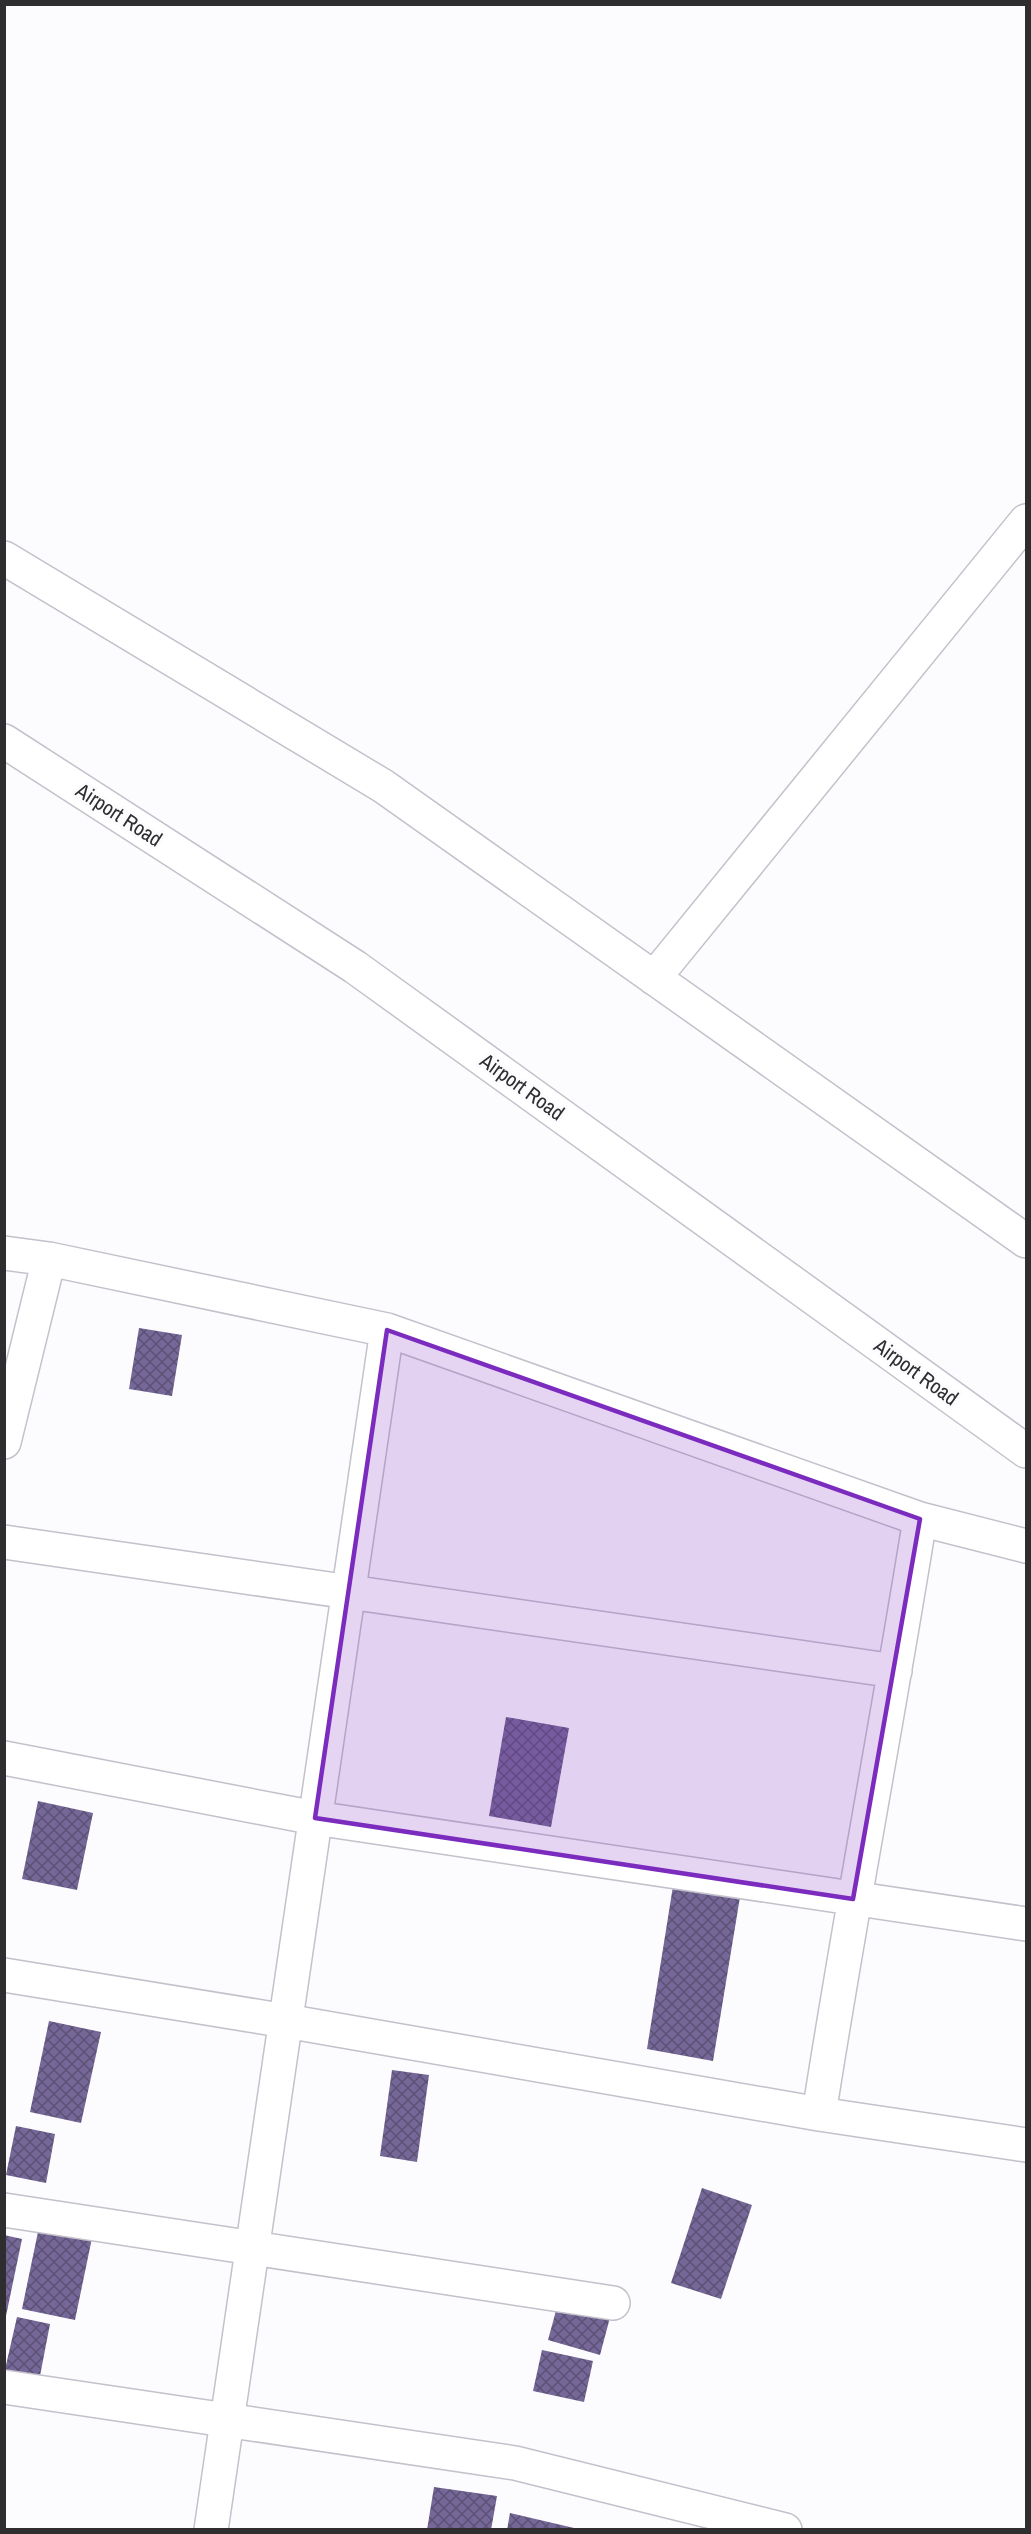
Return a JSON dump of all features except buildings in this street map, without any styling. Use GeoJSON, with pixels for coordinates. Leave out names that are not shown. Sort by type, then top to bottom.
{"type":"FeatureCollection","features":[{"type":"Feature","properties":{"kind":"street"},"geometry":{"type":"LineString","coordinates":[[654,978],[1026,521]]}},
{"type":"Feature","properties":{"kind":"street"},"geometry":{"type":"LineString","coordinates":[[4,558],[383,786],[1026,1241]]}},
{"type":"Feature","properties":{"kind":"street","name":"Airport Road"},"geometry":{"type":"LineString","coordinates":[[4,741],[355,967],[1026,1451]]}},
{"type":"Feature","properties":{"kind":"street"},"geometry":{"type":"LineString","coordinates":[[4,1253],[49,1259],[387,1330],[920,1519],[1026,1546]]}},
{"type":"Feature","properties":{"kind":"street"},"geometry":{"type":"LineString","coordinates":[[4,1442],[49,1259]]}},
{"type":"Feature","properties":{"kind":"street"},"geometry":{"type":"LineString","coordinates":[[211,2529],[387,1330]]}},
{"type":"Feature","properties":{"kind":"street"},"geometry":{"type":"LineString","coordinates":[[819,2114],[853,1899],[920,1519]]}},
{"type":"Feature","properties":{"kind":"street"},"geometry":{"type":"LineString","coordinates":[[4,1542],[895,1671]]}},
{"type":"Feature","properties":{"kind":"street"},"geometry":{"type":"LineString","coordinates":[[4,1758],[315,1818],[1026,1924]]}},
{"type":"Feature","properties":{"kind":"street"},"geometry":{"type":"LineString","coordinates":[[4,1975],[286,2020],[819,2114],[1026,2145]]}},
{"type":"Feature","properties":{"kind":"street"},"geometry":{"type":"LineString","coordinates":[[4,2210],[614,2303]]}},
{"type":"Feature","properties":{"kind":"street"},"geometry":{"type":"LineString","coordinates":[[4,2387],[515,2463],[784,2529]]}},
{"type":"Feature","properties":{"kind":"highlighted area"},"geometry":{"type":"Polygon","coordinates":[[[387,1330],[920,1519],[853,1899],[315,1818],[387,1330]]]}}]}
